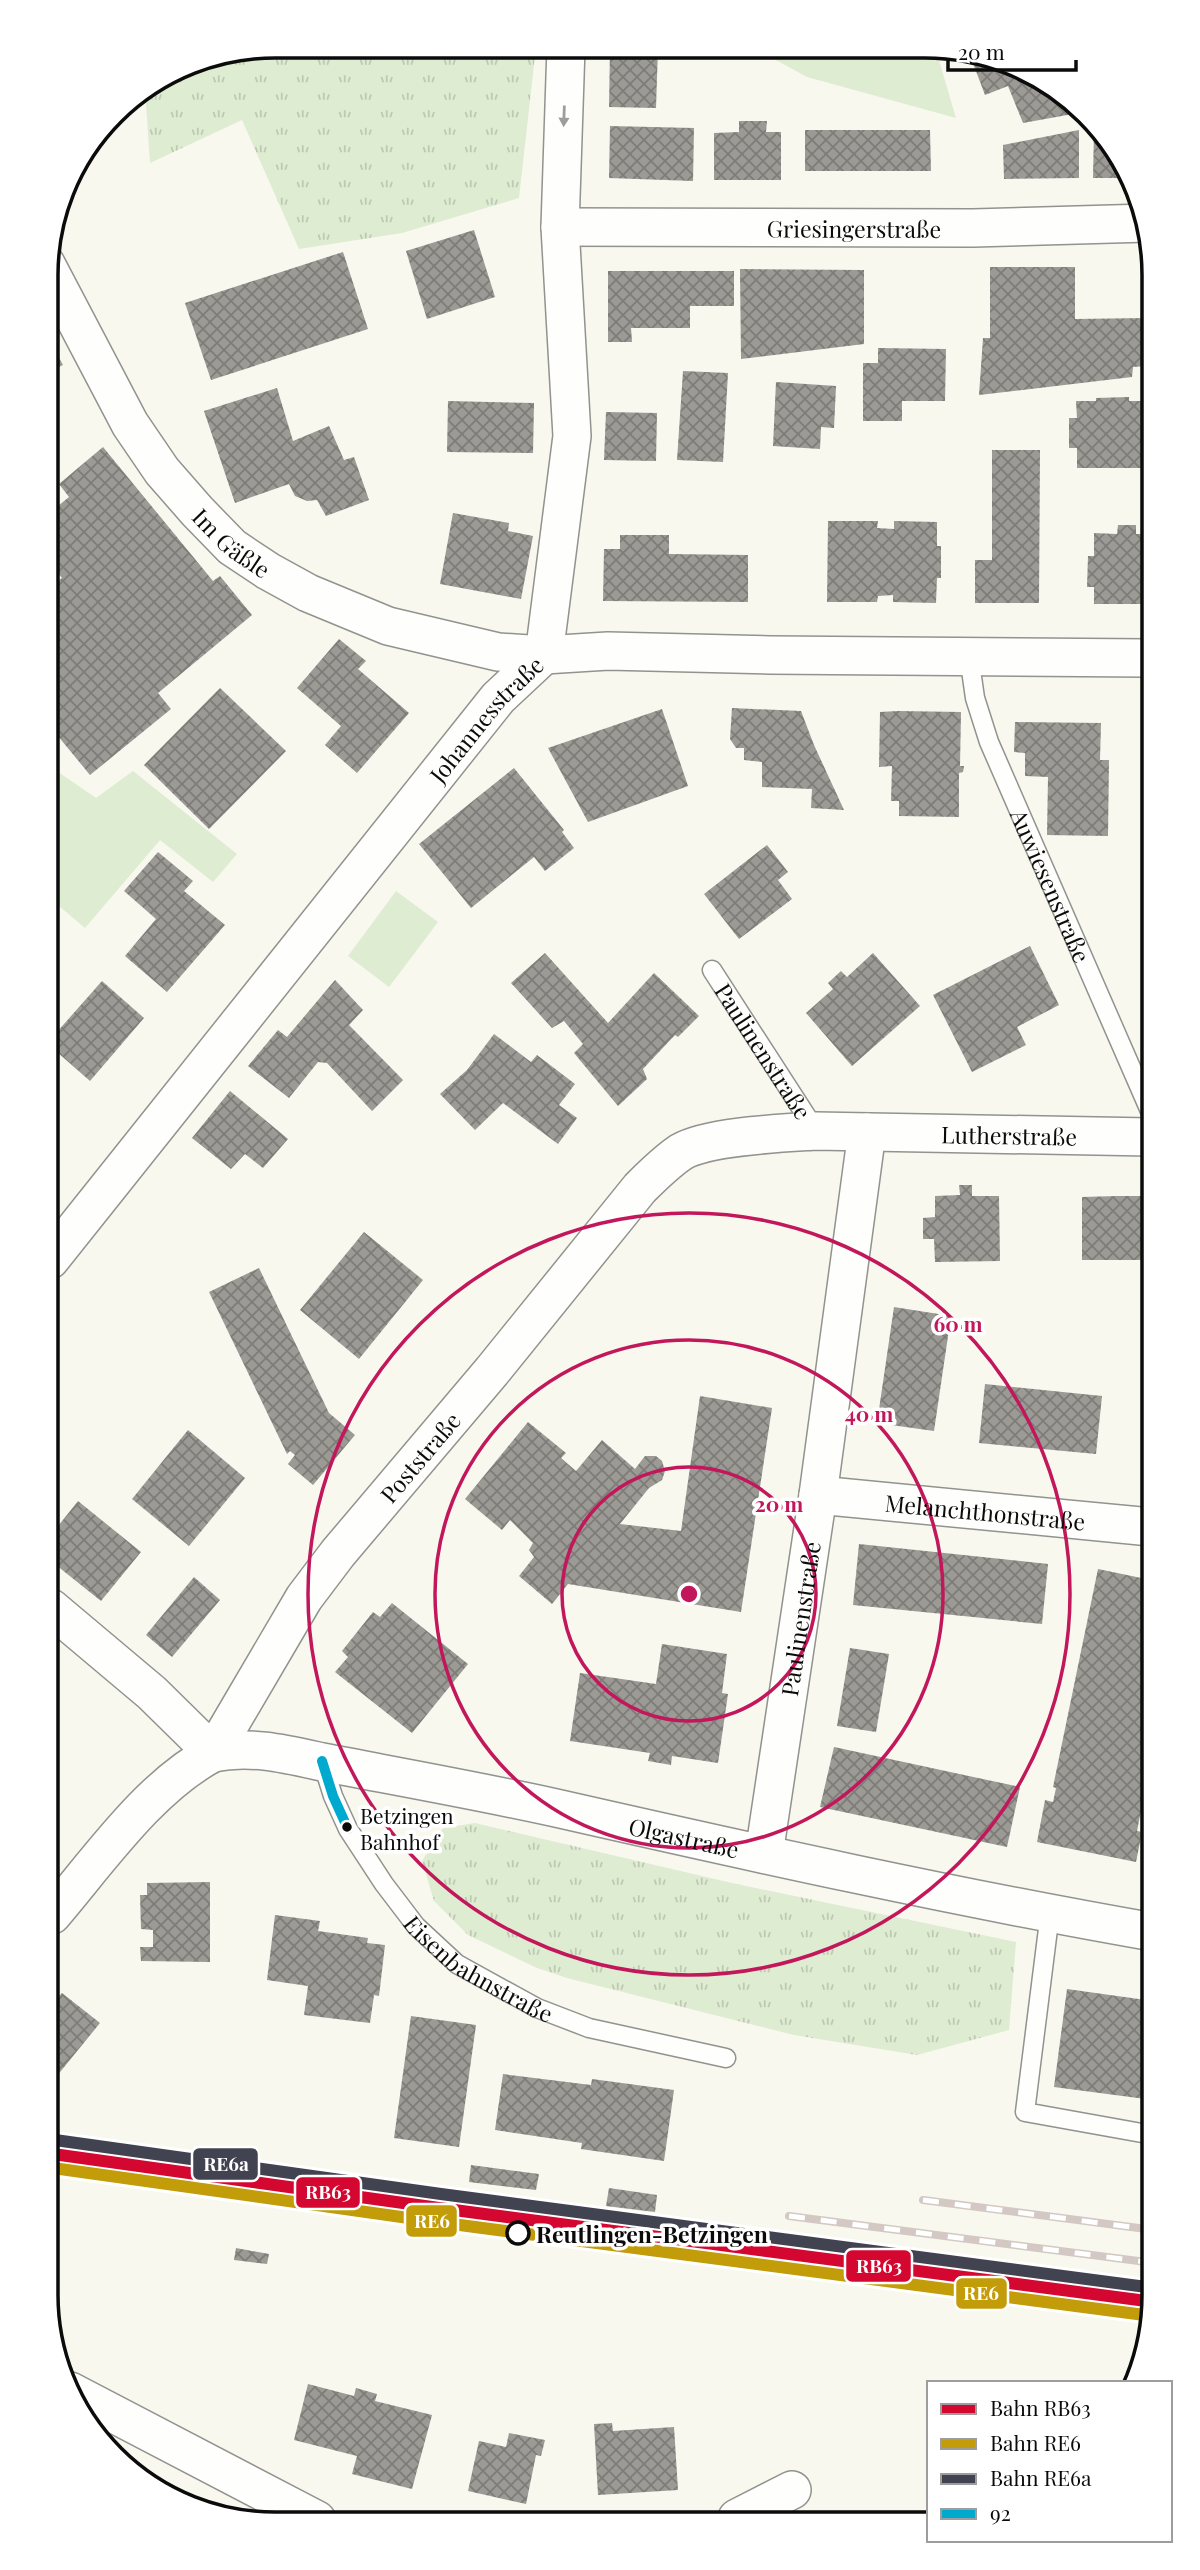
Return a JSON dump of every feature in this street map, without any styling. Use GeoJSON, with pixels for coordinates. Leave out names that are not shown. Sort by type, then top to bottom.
{"type":"FeatureCollection","features":[{"type":"Feature","properties":{"kind":"street","name":"Johannesstraße"},"geometry":{"type":"LineString","coordinates":[[58,1250],[498,698],[544,655],[572,436],[560,227],[566,58]]}},
{"type":"Feature","properties":{"kind":"street","name":"Griesingerstraße"},"geometry":{"type":"LineString","coordinates":[[560,227],[973,228],[1136,223]]}},
{"type":"Feature","properties":{"kind":"street","name":"Im Gäßle"},"geometry":{"type":"LineString","coordinates":[[58,287],[130,424],[162,471],[232,547],[308,593],[388,626],[498,652],[544,655]]}},
{"type":"Feature","properties":{"kind":"street"},"geometry":{"type":"LineString","coordinates":[[544,655],[608,651],[1142,658]]}},
{"type":"Feature","properties":{"kind":"street","name":"Poststraße"},"geometry":{"type":"LineString","coordinates":[[58,1908],[143,1810],[192,1764],[213,1753],[304,1598],[640,1188],[661,1167],[683,1150],[712,1142],[770,1133],[867,1132]]}},
{"type":"Feature","properties":{"kind":"street","name":"Lutherstraße"},"geometry":{"type":"LineString","coordinates":[[867,1132],[1142,1137]]}},
{"type":"Feature","properties":{"kind":"street","name":"Paulinenstraße"},"geometry":{"type":"LineString","coordinates":[[764,1854],[818,1495],[867,1132]]}},
{"type":"Feature","properties":{"kind":"street","name":"Melanchthonstraße"},"geometry":{"type":"LineString","coordinates":[[818,1495],[1142,1526]]}},
{"type":"Feature","properties":{"kind":"street"},"geometry":{"type":"LineString","coordinates":[[58,1614],[152,1693],[213,1753]]}},
{"type":"Feature","properties":{"kind":"street","name":"Olgastraße"},"geometry":{"type":"LineString","coordinates":[[213,1753],[228,1750],[293,1754],[322,1762],[475,1790],[764,1854],[1050,1913],[1142,1929]]}},
{"type":"Feature","properties":{"kind":"street"},"geometry":{"type":"LineString","coordinates":[[84,2398],[302,2512]]}},
{"type":"Feature","properties":{"kind":"street"},"geometry":{"type":"LineString","coordinates":[[749,2512],[792,2490]]}},
{"type":"Feature","properties":{"kind":"lane","name":"Auwiesenstraße"},"geometry":{"type":"LineString","coordinates":[[969,656],[975,698],[989,743],[1142,1093]]}},
{"type":"Feature","properties":{"kind":"lane","name":"Paulinenstraße"},"geometry":{"type":"LineString","coordinates":[[712,970],[816,1131]]}},
{"type":"Feature","properties":{"kind":"lane","name":"Eisenbahnstraße"},"geometry":{"type":"LineString","coordinates":[[322,1762],[348,1829],[384,1884],[416,1926],[457,1964],[537,2008],[589,2028],[726,2058]]}},
{"type":"Feature","properties":{"kind":"lane"},"geometry":{"type":"LineString","coordinates":[[1050,1913],[1025,2112],[1142,2132]]}},
{"type":"Feature","properties":{"kind":"green space"},"geometry":{"type":"Polygon","coordinates":[[[260,58],[535,58],[519,198],[402,233],[299,249],[242,120],[150,163],[146,101],[192,74],[219,65],[260,58]]]}},
{"type":"Feature","properties":{"kind":"green space"},"geometry":{"type":"Polygon","coordinates":[[[772,58],[939,59],[956,118],[807,77],[772,58]]]}},
{"type":"Feature","properties":{"kind":"green space"},"geometry":{"type":"Polygon","coordinates":[[[133,771],[237,854],[213,882],[160,840],[85,928],[59,906],[58,772],[96,798],[133,771]]]}},
{"type":"Feature","properties":{"kind":"green space"},"geometry":{"type":"Polygon","coordinates":[[[396,891],[438,922],[389,987],[348,956],[396,891]]]}},
{"type":"Feature","properties":{"kind":"green space"},"geometry":{"type":"Polygon","coordinates":[[[475,1823],[732,1883],[1016,1942],[1009,2030],[917,2055],[794,2035],[567,1978],[537,1968],[468,1935],[434,1901],[422,1861],[443,1828],[475,1823]]]}},
{"type":"Feature","properties":{"kind":"building"},"geometry":{"type":"Polygon","coordinates":[[[610,58],[658,58],[656,108],[609,107],[610,58]]]}},
{"type":"Feature","properties":{"kind":"building"},"geometry":{"type":"Polygon","coordinates":[[[973,63],[1021,80],[1046,94],[1071,114],[1023,123],[1008,86],[985,95],[973,63]]]}},
{"type":"Feature","properties":{"kind":"building"},"geometry":{"type":"Polygon","coordinates":[[[739,121],[767,121],[766,132],[781,132],[781,180],[714,180],[714,133],[739,132],[739,121]]]}},
{"type":"Feature","properties":{"kind":"building"},"geometry":{"type":"Polygon","coordinates":[[[610,126],[694,128],[693,181],[609,178],[610,126]]]}},
{"type":"Feature","properties":{"kind":"building"},"geometry":{"type":"Polygon","coordinates":[[[805,130],[930,130],[931,171],[805,171],[805,130]]]}},
{"type":"Feature","properties":{"kind":"building"},"geometry":{"type":"Polygon","coordinates":[[[1079,130],[1079,178],[1004,179],[1003,145],[1079,130]]]}},
{"type":"Feature","properties":{"kind":"building"},"geometry":{"type":"Polygon","coordinates":[[[1094,139],[1119,178],[1093,178],[1094,139]]]}},
{"type":"Feature","properties":{"kind":"building"},"geometry":{"type":"Polygon","coordinates":[[[474,230],[495,297],[427,319],[406,251],[474,230]]]}},
{"type":"Feature","properties":{"kind":"building"},"geometry":{"type":"Polygon","coordinates":[[[343,252],[368,329],[211,380],[185,303],[343,252]]]}},
{"type":"Feature","properties":{"kind":"building"},"geometry":{"type":"Polygon","coordinates":[[[990,267],[1075,267],[1075,319],[1142,318],[1142,366],[1133,367],[1132,377],[979,395],[983,338],[990,338],[990,267]]]}},
{"type":"Feature","properties":{"kind":"building"},"geometry":{"type":"Polygon","coordinates":[[[740,269],[864,270],[864,344],[741,359],[740,269]]]}},
{"type":"Feature","properties":{"kind":"building"},"geometry":{"type":"Polygon","coordinates":[[[608,271],[734,271],[734,306],[690,306],[690,328],[631,328],[632,342],[608,342],[608,271]]]}},
{"type":"Feature","properties":{"kind":"building"},"geometry":{"type":"Polygon","coordinates":[[[878,348],[946,349],[945,401],[902,401],[902,421],[863,421],[863,363],[878,363],[878,348]]]}},
{"type":"Feature","properties":{"kind":"building"},"geometry":{"type":"Polygon","coordinates":[[[683,371],[728,373],[723,462],[677,460],[683,371]]]}},
{"type":"Feature","properties":{"kind":"building"},"geometry":{"type":"Polygon","coordinates":[[[776,382],[836,386],[834,428],[821,427],[820,449],[773,446],[776,382]]]}},
{"type":"Feature","properties":{"kind":"building"},"geometry":{"type":"Polygon","coordinates":[[[277,388],[293,441],[329,426],[344,460],[354,457],[369,500],[326,516],[317,500],[307,501],[295,496],[289,484],[235,503],[204,411],[277,388]]]}},
{"type":"Feature","properties":{"kind":"building"},"geometry":{"type":"Polygon","coordinates":[[[1129,397],[1129,401],[1142,401],[1142,468],[1077,468],[1077,448],[1069,448],[1069,418],[1077,418],[1076,401],[1096,401],[1096,398],[1129,397]]]}},
{"type":"Feature","properties":{"kind":"building"},"geometry":{"type":"Polygon","coordinates":[[[448,401],[534,403],[533,453],[447,452],[448,401]]]}},
{"type":"Feature","properties":{"kind":"building"},"geometry":{"type":"Polygon","coordinates":[[[606,412],[657,413],[656,461],[604,460],[606,412]]]}},
{"type":"Feature","properties":{"kind":"building"},"geometry":{"type":"Polygon","coordinates":[[[103,447],[213,581],[220,576],[252,615],[158,693],[171,709],[90,775],[58,736],[58,581],[62,578],[58,573],[58,506],[69,497],[59,484],[103,447]]]}},
{"type":"Feature","properties":{"kind":"building"},"geometry":{"type":"Polygon","coordinates":[[[992,450],[1040,450],[1039,603],[975,603],[975,560],[992,560],[992,450]]]}},
{"type":"Feature","properties":{"kind":"building"},"geometry":{"type":"Polygon","coordinates":[[[453,513],[509,523],[508,531],[533,536],[521,599],[440,584],[453,513]]]}},
{"type":"Feature","properties":{"kind":"building"},"geometry":{"type":"Polygon","coordinates":[[[828,521],[878,521],[877,528],[894,529],[894,521],[937,522],[937,546],[941,546],[941,578],[937,578],[936,603],[893,602],[893,595],[878,596],[877,602],[827,602],[828,521]]]}},
{"type":"Feature","properties":{"kind":"building"},"geometry":{"type":"Polygon","coordinates":[[[1118,525],[1136,525],[1136,534],[1142,534],[1142,604],[1094,604],[1094,587],[1087,587],[1088,556],[1094,556],[1094,533],[1117,534],[1118,525]]]}},
{"type":"Feature","properties":{"kind":"building"},"geometry":{"type":"Polygon","coordinates":[[[620,535],[669,535],[669,554],[748,555],[748,602],[603,601],[604,549],[620,549],[620,535]]]}},
{"type":"Feature","properties":{"kind":"building"},"geometry":{"type":"Polygon","coordinates":[[[339,639],[366,661],[358,669],[409,713],[357,773],[325,745],[341,726],[297,688],[339,639]]]}},
{"type":"Feature","properties":{"kind":"building"},"geometry":{"type":"Polygon","coordinates":[[[220,688],[286,751],[209,829],[144,765],[220,688]]]}},
{"type":"Feature","properties":{"kind":"building"},"geometry":{"type":"Polygon","coordinates":[[[732,708],[801,711],[844,810],[811,808],[812,789],[762,787],[762,762],[744,760],[744,748],[736,748],[730,739],[732,708]]]}},
{"type":"Feature","properties":{"kind":"building"},"geometry":{"type":"Polygon","coordinates":[[[662,709],[688,786],[588,822],[548,748],[662,709]]]}},
{"type":"Feature","properties":{"kind":"building"},"geometry":{"type":"Polygon","coordinates":[[[880,712],[961,712],[960,766],[964,766],[963,772],[959,773],[959,817],[899,816],[899,801],[891,801],[892,766],[879,767],[880,712]]]}},
{"type":"Feature","properties":{"kind":"building"},"geometry":{"type":"Polygon","coordinates":[[[1015,722],[1101,723],[1100,760],[1109,760],[1108,836],[1047,835],[1048,777],[1025,776],[1025,753],[1014,752],[1015,722]]]}},
{"type":"Feature","properties":{"kind":"building"},"geometry":{"type":"Polygon","coordinates":[[[514,768],[564,830],[562,832],[574,848],[545,871],[534,857],[471,908],[419,844],[514,768]]]}},
{"type":"Feature","properties":{"kind":"building"},"geometry":{"type":"Polygon","coordinates":[[[767,845],[788,872],[778,880],[792,899],[739,939],[704,894],[767,845]]]}},
{"type":"Feature","properties":{"kind":"building"},"geometry":{"type":"Polygon","coordinates":[[[158,852],[193,881],[184,891],[225,925],[167,992],[125,956],[156,919],[124,891],[158,852]]]}},
{"type":"Feature","properties":{"kind":"building"},"geometry":{"type":"Polygon","coordinates":[[[1030,946],[1059,1005],[1017,1027],[1026,1045],[972,1072],[933,995],[1030,946]]]}},
{"type":"Feature","properties":{"kind":"building"},"geometry":{"type":"Polygon","coordinates":[[[545,953],[608,1023],[654,973],[699,1016],[678,1037],[675,1035],[643,1069],[647,1079],[618,1106],[574,1053],[583,1044],[564,1021],[552,1028],[511,983],[545,953]]]}},
{"type":"Feature","properties":{"kind":"building"},"geometry":{"type":"Polygon","coordinates":[[[873,953],[920,1006],[852,1066],[806,1013],[833,989],[828,983],[841,971],[847,977],[873,953]]]}},
{"type":"Feature","properties":{"kind":"building"},"geometry":{"type":"Polygon","coordinates":[[[335,980],[363,1010],[349,1025],[403,1080],[372,1111],[327,1063],[318,1062],[289,1098],[248,1066],[278,1030],[287,1037],[335,980]]]}},
{"type":"Feature","properties":{"kind":"building"},"geometry":{"type":"Polygon","coordinates":[[[102,981],[144,1018],[90,1081],[58,1053],[58,1031],[102,981]]]}},
{"type":"Feature","properties":{"kind":"building"},"geometry":{"type":"Polygon","coordinates":[[[494,1034],[531,1062],[537,1055],[575,1084],[559,1105],[577,1118],[558,1144],[503,1103],[475,1130],[440,1094],[467,1070],[494,1034]]]}},
{"type":"Feature","properties":{"kind":"building"},"geometry":{"type":"Polygon","coordinates":[[[230,1091],[288,1139],[263,1168],[245,1154],[231,1169],[192,1138],[230,1091]]]}},
{"type":"Feature","properties":{"kind":"building"},"geometry":{"type":"Polygon","coordinates":[[[959,1185],[972,1185],[972,1196],[999,1196],[1000,1261],[935,1262],[934,1239],[923,1239],[923,1218],[935,1217],[935,1196],[960,1195],[959,1185]]]}},
{"type":"Feature","properties":{"kind":"building"},"geometry":{"type":"Polygon","coordinates":[[[1142,1196],[1142,1260],[1082,1260],[1082,1197],[1142,1196]]]}},
{"type":"Feature","properties":{"kind":"building"},"geometry":{"type":"Polygon","coordinates":[[[364,1232],[423,1280],[359,1359],[300,1310],[364,1232]]]}},
{"type":"Feature","properties":{"kind":"building"},"geometry":{"type":"Polygon","coordinates":[[[259,1268],[329,1413],[355,1435],[313,1485],[288,1464],[295,1455],[290,1451],[287,1454],[209,1292],[259,1268]]]}},
{"type":"Feature","properties":{"kind":"building"},"geometry":{"type":"Polygon","coordinates":[[[894,1307],[951,1316],[934,1431],[877,1423],[894,1307]]]}},
{"type":"Feature","properties":{"kind":"building"},"geometry":{"type":"Polygon","coordinates":[[[985,1384],[1102,1396],[1096,1454],[979,1443],[985,1384]]]}},
{"type":"Feature","properties":{"kind":"building"},"geometry":{"type":"Polygon","coordinates":[[[700,1396],[772,1408],[741,1612],[568,1584],[552,1604],[519,1576],[534,1557],[529,1550],[533,1543],[510,1520],[502,1530],[465,1499],[528,1422],[566,1453],[561,1458],[576,1471],[602,1440],[635,1469],[645,1456],[656,1456],[662,1461],[665,1471],[662,1480],[649,1488],[620,1524],[681,1531],[700,1396]]]}},
{"type":"Feature","properties":{"kind":"building"},"geometry":{"type":"Polygon","coordinates":[[[188,1430],[245,1478],[189,1546],[132,1499],[188,1430]]]}},
{"type":"Feature","properties":{"kind":"building"},"geometry":{"type":"Polygon","coordinates":[[[78,1501],[141,1552],[101,1601],[58,1567],[58,1526],[78,1501]]]}},
{"type":"Feature","properties":{"kind":"building"},"geometry":{"type":"Polygon","coordinates":[[[859,1544],[1048,1564],[1042,1624],[853,1605],[859,1544]]]}},
{"type":"Feature","properties":{"kind":"building"},"geometry":{"type":"Polygon","coordinates":[[[1098,1569],[1142,1578],[1142,1806],[1137,1831],[1142,1832],[1136,1862],[1037,1842],[1045,1800],[1053,1802],[1056,1788],[1053,1787],[1098,1569]]]}},
{"type":"Feature","properties":{"kind":"building"},"geometry":{"type":"Polygon","coordinates":[[[194,1577],[220,1600],[172,1657],[146,1635],[194,1577]]]}},
{"type":"Feature","properties":{"kind":"building"},"geometry":{"type":"Polygon","coordinates":[[[392,1603],[468,1664],[412,1733],[335,1672],[348,1657],[342,1651],[373,1612],[380,1617],[392,1603]]]}},
{"type":"Feature","properties":{"kind":"building"},"geometry":{"type":"Polygon","coordinates":[[[662,1644],[727,1654],[722,1693],[728,1694],[718,1763],[672,1756],[671,1765],[648,1761],[650,1753],[570,1741],[580,1673],[656,1684],[662,1644]]]}},
{"type":"Feature","properties":{"kind":"building"},"geometry":{"type":"Polygon","coordinates":[[[850,1648],[889,1654],[876,1732],[837,1726],[850,1648]]]}},
{"type":"Feature","properties":{"kind":"building"},"geometry":{"type":"Polygon","coordinates":[[[834,1747],[1020,1787],[1007,1847],[820,1807],[834,1747]]]}},
{"type":"Feature","properties":{"kind":"building"},"geometry":{"type":"Polygon","coordinates":[[[210,1882],[210,1962],[141,1961],[140,1947],[153,1947],[153,1930],[141,1929],[140,1895],[147,1895],[147,1883],[210,1882]]]}},
{"type":"Feature","properties":{"kind":"building"},"geometry":{"type":"Polygon","coordinates":[[[275,1915],[320,1921],[318,1931],[368,1938],[367,1943],[385,1945],[379,1996],[374,1995],[370,2023],[304,2015],[308,1986],[267,1980],[275,1915]]]}},
{"type":"Feature","properties":{"kind":"building"},"geometry":{"type":"Polygon","coordinates":[[[1067,1989],[1142,1999],[1142,2099],[1054,2087],[1067,1989]]]}},
{"type":"Feature","properties":{"kind":"building"},"geometry":{"type":"Polygon","coordinates":[[[62,1993],[100,2023],[58,2075],[58,1997],[62,1993]]]}},
{"type":"Feature","properties":{"kind":"building"},"geometry":{"type":"Polygon","coordinates":[[[411,2016],[476,2025],[459,2147],[394,2138],[411,2016]]]}},
{"type":"Feature","properties":{"kind":"building"},"geometry":{"type":"Polygon","coordinates":[[[503,2074],[591,2085],[592,2079],[674,2090],[664,2161],[581,2149],[582,2143],[495,2130],[503,2074]]]}},
{"type":"Feature","properties":{"kind":"building"},"geometry":{"type":"Polygon","coordinates":[[[471,2165],[539,2174],[536,2190],[469,2182],[471,2165]]]}},
{"type":"Feature","properties":{"kind":"building"},"geometry":{"type":"Polygon","coordinates":[[[609,2188],[657,2195],[655,2212],[606,2206],[609,2188]]]}},
{"type":"Feature","properties":{"kind":"building"},"geometry":{"type":"Polygon","coordinates":[[[236,2248],[269,2254],[267,2264],[234,2260],[236,2248]]]}},
{"type":"Feature","properties":{"kind":"building"},"geometry":{"type":"Polygon","coordinates":[[[308,2384],[354,2396],[356,2388],[377,2394],[375,2401],[432,2415],[412,2489],[352,2474],[357,2456],[294,2440],[308,2384]]]}},
{"type":"Feature","properties":{"kind":"building"},"geometry":{"type":"Polygon","coordinates":[[[612,2423],[613,2431],[674,2427],[678,2490],[598,2495],[594,2424],[612,2423]]]}},
{"type":"Feature","properties":{"kind":"building"},"geometry":{"type":"Polygon","coordinates":[[[509,2433],[545,2440],[541,2456],[536,2455],[526,2504],[468,2491],[479,2441],[506,2447],[509,2433]]]}},
{"type":"Feature","properties":{"kind":"railway"},"geometry":{"type":"LineString","coordinates":[[923,2200],[1142,2228]]}},
{"type":"Feature","properties":{"kind":"railway"},"geometry":{"type":"LineString","coordinates":[[789,2216],[1142,2261]]}},
{"type":"Feature","properties":{"kind":"rail line","name":"RE6a"},"geometry":{"type":"LineString","coordinates":[[58,2140],[1142,2286]]}},
{"type":"Feature","properties":{"kind":"rail line","name":"RB63"},"geometry":{"type":"LineString","coordinates":[[58,2155],[1142,2300]]}},
{"type":"Feature","properties":{"kind":"rail line","name":"RE6"},"geometry":{"type":"LineString","coordinates":[[58,2169],[437,2222],[1141,2315]]}},
{"type":"Feature","properties":{"kind":"transit line","name":"92"},"geometry":{"type":"LineString","coordinates":[[322,1761],[333,1796],[348,1829]]}},
{"type":"Feature","properties":{"kind":"place","name":"Betzingen Bahnhof"},"geometry":{"type":"Point","coordinates":[347,1827]}},
{"type":"Feature","properties":{"kind":"place","name":"Reutlingen-Betzingen"},"geometry":{"type":"Point","coordinates":[518,2233]}}]}
